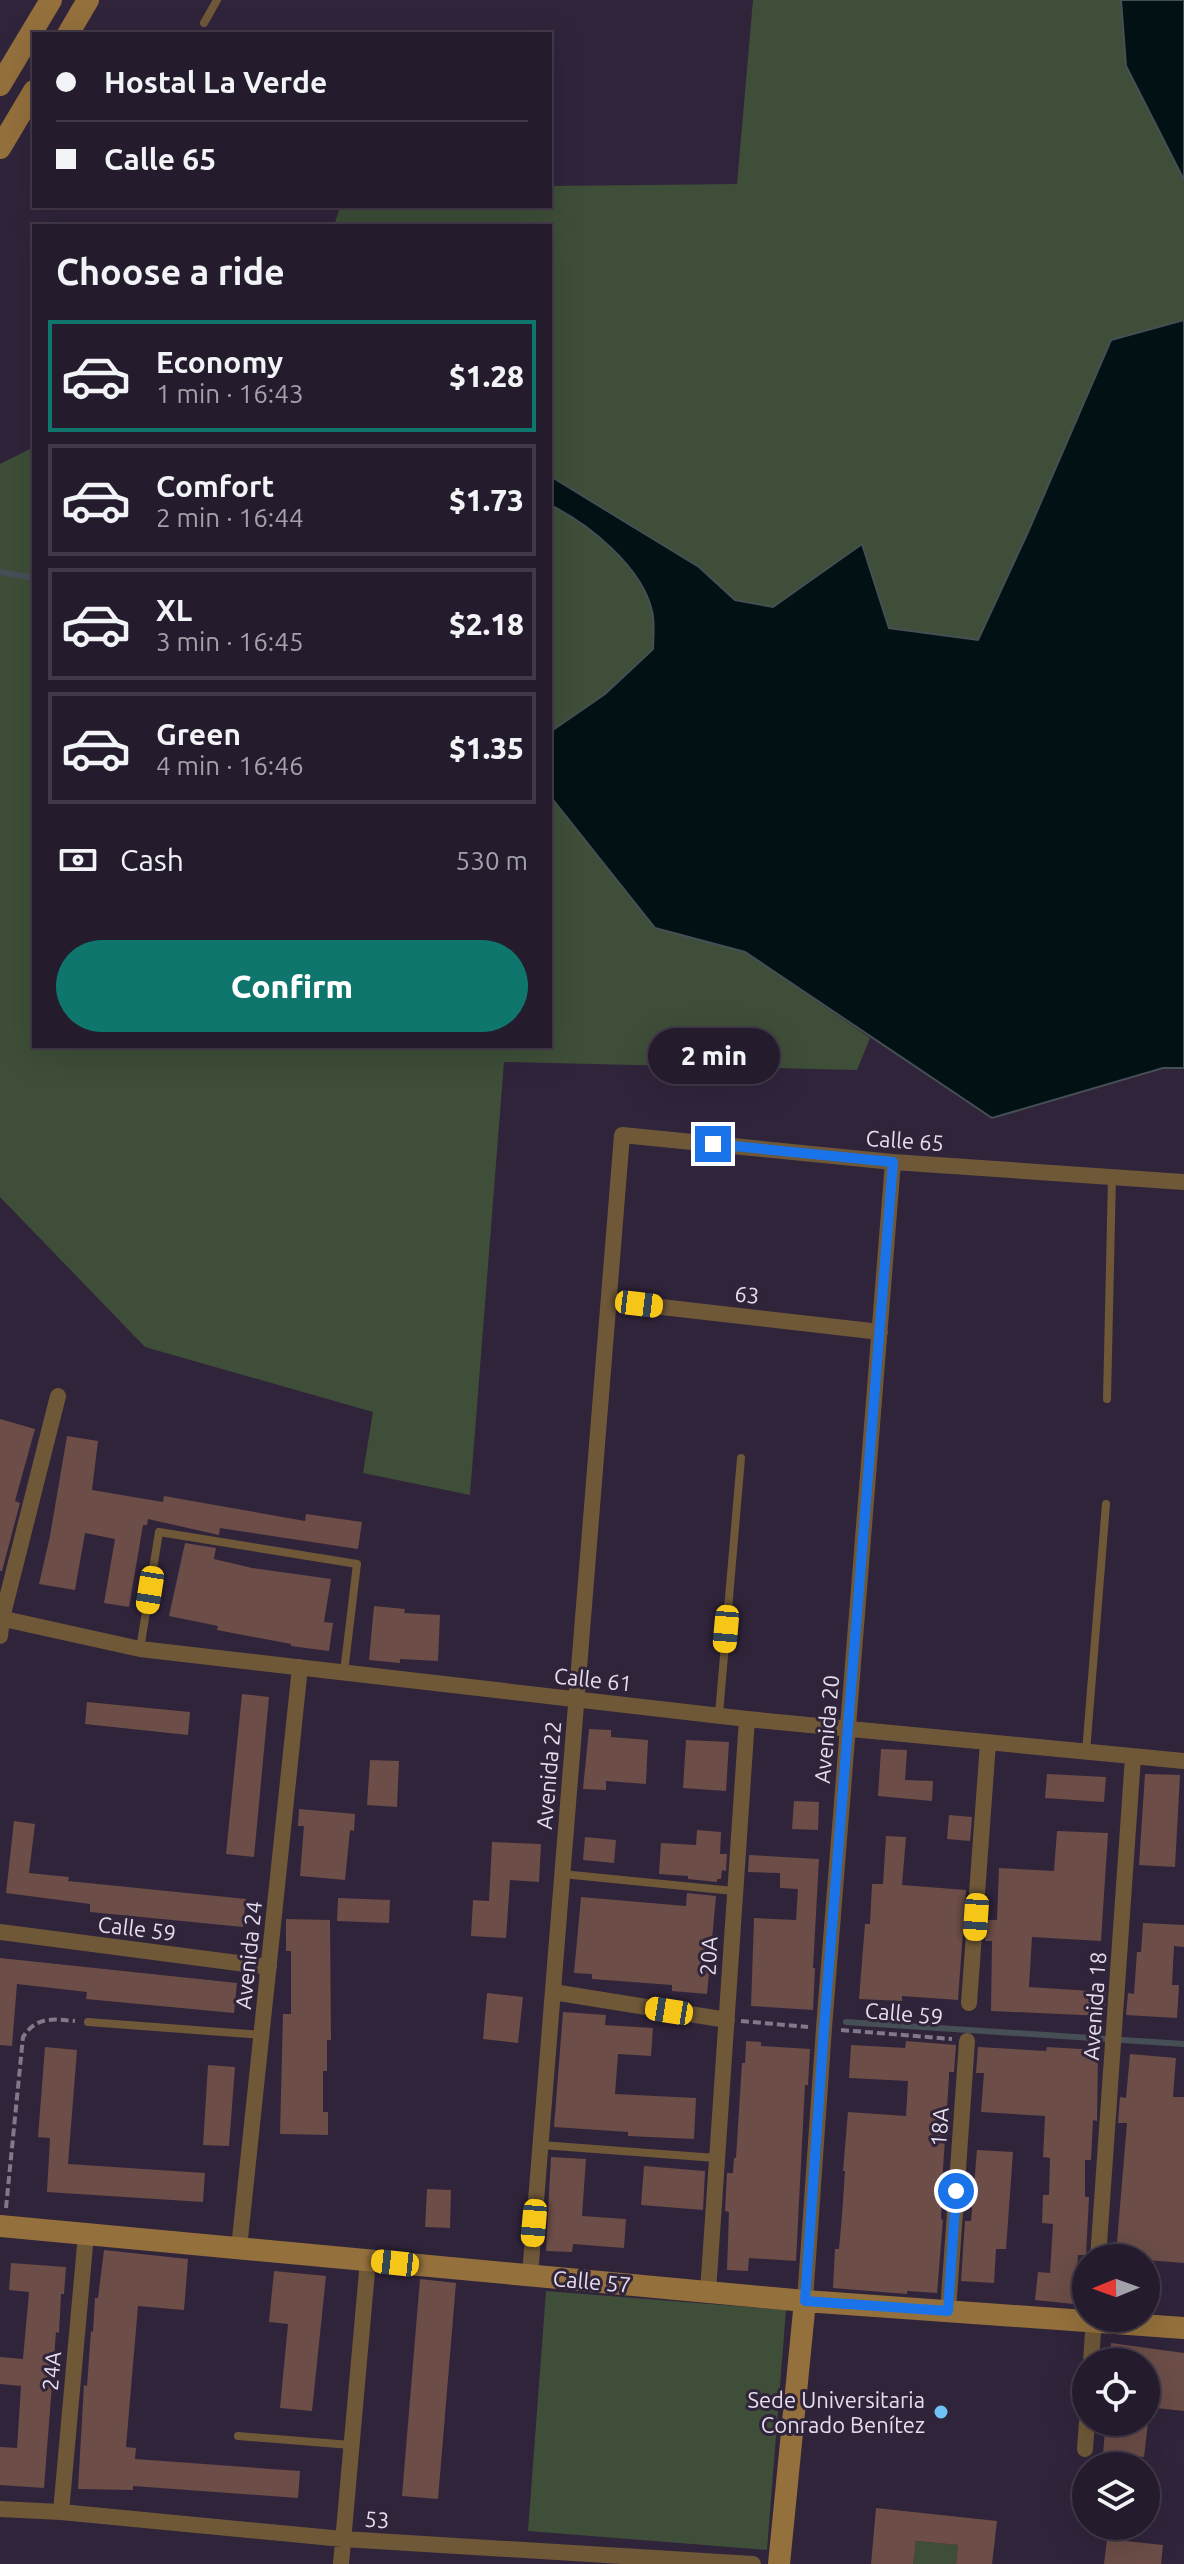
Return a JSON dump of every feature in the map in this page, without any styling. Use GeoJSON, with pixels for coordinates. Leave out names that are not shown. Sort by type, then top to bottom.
{"type":"FeatureCollection","features":[{"type":"Feature","properties":{"kind":"street"},"geometry":{"type":"LineString","coordinates":[[0,85],[51,0]]}},
{"type":"Feature","properties":{"kind":"street"},"geometry":{"type":"LineString","coordinates":[[69,32],[88,0]]}},
{"type":"Feature","properties":{"kind":"street"},"geometry":{"type":"LineString","coordinates":[[0,148],[32,94]]}},
{"type":"Feature","properties":{"kind":"street","name":"Calle 65"},"geometry":{"type":"LineString","coordinates":[[622,1135],[893,1162],[1184,1182]]}},
{"type":"Feature","properties":{"kind":"street","name":"Avenida 22"},"geometry":{"type":"LineString","coordinates":[[530,2275],[622,1135]]}},
{"type":"Feature","properties":{"kind":"street","name":"Avenida 20"},"geometry":{"type":"LineString","coordinates":[[805,2301],[893,1162]]}},
{"type":"Feature","properties":{"kind":"street","name":"63"},"geometry":{"type":"LineString","coordinates":[[609,1301],[880,1332]]}},
{"type":"Feature","properties":{"kind":"street"},"geometry":{"type":"LineString","coordinates":[[0,1636],[1,1618],[58,1396]]}},
{"type":"Feature","properties":{"kind":"street","name":"Calle 61"},"geometry":{"type":"LineString","coordinates":[[1,1618],[140,1649],[747,1719],[1184,1761]]}},
{"type":"Feature","properties":{"kind":"street","name":"Avenida 24"},"geometry":{"type":"LineString","coordinates":[[239,2248],[300,1667]]}},
{"type":"Feature","properties":{"kind":"street","name":"20A"},"geometry":{"type":"LineString","coordinates":[[708,2292],[747,1719]]}},
{"type":"Feature","properties":{"kind":"street"},"geometry":{"type":"LineString","coordinates":[[969,2003],[988,1743]]}},
{"type":"Feature","properties":{"kind":"street","name":"Avenida 18"},"geometry":{"type":"LineString","coordinates":[[1099,2244],[1133,1757]]}},
{"type":"Feature","properties":{"kind":"street","name":"Calle 59"},"geometry":{"type":"LineString","coordinates":[[0,1932],[269,1967]]}},
{"type":"Feature","properties":{"kind":"street"},"geometry":{"type":"LineString","coordinates":[[553,1992],[727,2020]]}},
{"type":"Feature","properties":{"kind":"street","name":"18A"},"geometry":{"type":"LineString","coordinates":[[948,2311],[967,2041]]}},
{"type":"Feature","properties":{"kind":"street","name":"Calle 57"},"geometry":{"type":"LineString","coordinates":[[2,2226],[805,2301],[1072,2319]]}},
{"type":"Feature","properties":{"kind":"street","name":"24A"},"geometry":{"type":"LineString","coordinates":[[61,2512],[86,2234]]}},
{"type":"Feature","properties":{"kind":"street"},"geometry":{"type":"LineString","coordinates":[[341,2564],[368,2260]]}},
{"type":"Feature","properties":{"kind":"street"},"geometry":{"type":"LineString","coordinates":[[779,2564],[805,2301]]}},
{"type":"Feature","properties":{"kind":"street","name":"Calle 57"},"geometry":{"type":"LineString","coordinates":[[1160,2326],[1184,2328]]}},
{"type":"Feature","properties":{"kind":"street"},"geometry":{"type":"LineString","coordinates":[[1085,2449],[1086,2436]]}},
{"type":"Feature","properties":{"kind":"street","name":"53"},"geometry":{"type":"LineString","coordinates":[[0,2509],[343,2539],[753,2564]]}},
{"type":"Feature","properties":{"kind":"lane"},"geometry":{"type":"LineString","coordinates":[[204,23],[217,0]]}},
{"type":"Feature","properties":{"kind":"lane"},"geometry":{"type":"LineString","coordinates":[[1107,1399],[1112,1176]]}},
{"type":"Feature","properties":{"kind":"lane"},"geometry":{"type":"LineString","coordinates":[[719,1714],[741,1458]]}},
{"type":"Feature","properties":{"kind":"lane"},"geometry":{"type":"LineString","coordinates":[[1086,1752],[1106,1504]]}},
{"type":"Feature","properties":{"kind":"lane"},"geometry":{"type":"LineString","coordinates":[[140,1649],[159,1532],[357,1564],[344,1672]]}},
{"type":"Feature","properties":{"kind":"lane"},"geometry":{"type":"LineString","coordinates":[[562,1874],[734,1891]]}},
{"type":"Feature","properties":{"kind":"lane"},"geometry":{"type":"LineString","coordinates":[[88,2022],[262,2035]]}},
{"type":"Feature","properties":{"kind":"lane"},"geometry":{"type":"LineString","coordinates":[[541,2145],[716,2158]]}},
{"type":"Feature","properties":{"kind":"lane"},"geometry":{"type":"LineString","coordinates":[[238,2436],[352,2445]]}},
{"type":"Feature","properties":{"kind":"path"},"geometry":{"type":"LineString","coordinates":[[2,2226],[23,2037],[31,2025],[50,2019],[88,2022]]}},
{"type":"Feature","properties":{"kind":"path","name":"Calle 59"},"geometry":{"type":"LineString","coordinates":[[727,2020],[967,2041]]}},
{"type":"Feature","properties":{"kind":"green space"},"geometry":{"type":"Polygon","coordinates":[[[753,0],[1121,0],[1126,66],[1184,180],[1184,320],[1111,340],[978,640],[889,628],[862,544],[773,607],[735,600],[699,567],[552,477],[552,224],[335,224],[339,208],[552,208],[552,186],[737,184],[753,0]]]}},
{"type":"Feature","properties":{"kind":"green space"},"geometry":{"type":"Polygon","coordinates":[[[32,448],[32,1048],[552,1048],[552,798],[655,927],[745,952],[870,1038],[857,1070],[504,1062],[470,1495],[363,1473],[373,1412],[145,1347],[0,1197],[0,464],[32,448]]]}},
{"type":"Feature","properties":{"kind":"green space"},"geometry":{"type":"Polygon","coordinates":[[[552,506],[612,549],[638,579],[652,612],[653,650],[605,694],[552,731],[552,506]]]}},
{"type":"Feature","properties":{"kind":"green space"},"geometry":{"type":"Polygon","coordinates":[[[546,2291],[786,2310],[767,2550],[528,2531],[546,2291]]]}},
{"type":"Feature","properties":{"kind":"green space"},"geometry":{"type":"Polygon","coordinates":[[[916,2541],[958,2545],[956,2564],[913,2564],[916,2541]]]}},
{"type":"Feature","properties":{"kind":"shaded area"},"geometry":{"type":"Polygon","coordinates":[[[1121,0],[1184,0],[1184,180],[1126,66],[1121,0]]]}},
{"type":"Feature","properties":{"kind":"shaded area"},"geometry":{"type":"Polygon","coordinates":[[[1184,320],[1184,1068],[1163,1068],[992,1118],[745,952],[655,928],[552,799],[552,731],[605,694],[653,649],[654,625],[646,595],[626,563],[597,535],[552,506],[552,477],[699,567],[735,600],[773,607],[862,544],[889,628],[978,640],[1111,340],[1184,320]]]}},
{"type":"Feature","properties":{"kind":"building"},"geometry":{"type":"Polygon","coordinates":[[[0,1419],[35,1429],[15,1501],[20,1503],[2,1571],[0,1571],[0,1419]]]}},
{"type":"Feature","properties":{"kind":"building"},"geometry":{"type":"Polygon","coordinates":[[[67,1436],[98,1441],[92,1490],[163,1502],[164,1496],[305,1521],[306,1514],[362,1522],[358,1549],[220,1528],[219,1535],[148,1519],[147,1525],[143,1525],[129,1607],[104,1603],[115,1539],[85,1533],[75,1590],[39,1584],[67,1436]]]}},
{"type":"Feature","properties":{"kind":"building"},"geometry":{"type":"Polygon","coordinates":[[[185,1543],[216,1548],[214,1559],[252,1568],[331,1579],[324,1622],[333,1623],[329,1651],[217,1630],[218,1626],[169,1616],[185,1543]]]}},
{"type":"Feature","properties":{"kind":"building"},"geometry":{"type":"Polygon","coordinates":[[[374,1606],[405,1609],[404,1613],[440,1615],[438,1661],[400,1659],[400,1663],[369,1660],[374,1606]]]}},
{"type":"Feature","properties":{"kind":"building"},"geometry":{"type":"Polygon","coordinates":[[[242,1694],[269,1697],[254,1857],[226,1854],[242,1694]]]}},
{"type":"Feature","properties":{"kind":"building"},"geometry":{"type":"Polygon","coordinates":[[[87,1702],[190,1712],[188,1735],[85,1724],[87,1702]]]}},
{"type":"Feature","properties":{"kind":"building"},"geometry":{"type":"Polygon","coordinates":[[[589,1729],[611,1730],[611,1737],[648,1740],[646,1784],[606,1781],[606,1790],[583,1789],[589,1729]]]}},
{"type":"Feature","properties":{"kind":"building"},"geometry":{"type":"Polygon","coordinates":[[[686,1740],[729,1742],[726,1791],[683,1788],[686,1740]]]}},
{"type":"Feature","properties":{"kind":"building"},"geometry":{"type":"Polygon","coordinates":[[[881,1749],[907,1750],[905,1780],[933,1781],[932,1801],[878,1796],[881,1749]]]}},
{"type":"Feature","properties":{"kind":"building"},"geometry":{"type":"Polygon","coordinates":[[[370,1760],[399,1761],[397,1807],[367,1805],[370,1760]]]}},
{"type":"Feature","properties":{"kind":"building"},"geometry":{"type":"Polygon","coordinates":[[[1047,1774],[1106,1777],[1104,1802],[1045,1798],[1047,1774]]]}},
{"type":"Feature","properties":{"kind":"building"},"geometry":{"type":"Polygon","coordinates":[[[1145,1774],[1180,1775],[1175,1867],[1139,1865],[1145,1774]]]}},
{"type":"Feature","properties":{"kind":"building"},"geometry":{"type":"Polygon","coordinates":[[[794,1801],[819,1802],[818,1830],[792,1829],[794,1801]]]}},
{"type":"Feature","properties":{"kind":"building"},"geometry":{"type":"Polygon","coordinates":[[[299,1809],[355,1814],[354,1831],[350,1830],[345,1880],[300,1876],[304,1826],[298,1826],[299,1809]]]}},
{"type":"Feature","properties":{"kind":"building"},"geometry":{"type":"Polygon","coordinates":[[[949,1815],[972,1817],[970,1841],[947,1839],[949,1815]]]}},
{"type":"Feature","properties":{"kind":"building"},"geometry":{"type":"Polygon","coordinates":[[[14,1821],[35,1824],[29,1873],[69,1877],[68,1881],[246,1899],[243,1927],[90,1912],[90,1904],[6,1893],[14,1821]]]}},
{"type":"Feature","properties":{"kind":"building"},"geometry":{"type":"Polygon","coordinates":[[[697,1830],[721,1832],[720,1854],[727,1854],[726,1871],[722,1870],[721,1879],[717,1882],[659,1874],[661,1843],[696,1845],[697,1830]]]}},
{"type":"Feature","properties":{"kind":"building"},"geometry":{"type":"Polygon","coordinates":[[[1057,1831],[1108,1833],[1101,1941],[1032,1937],[1029,1987],[1106,1992],[1104,2016],[991,2011],[992,1941],[985,1941],[986,1920],[997,1920],[999,1868],[1054,1871],[1057,1831]]]}},
{"type":"Feature","properties":{"kind":"building"},"geometry":{"type":"Polygon","coordinates":[[[886,1836],[906,1837],[902,1885],[966,1890],[958,2000],[902,1996],[902,2001],[859,1999],[865,1924],[870,1924],[872,1884],[883,1884],[886,1836]]]}},
{"type":"Feature","properties":{"kind":"building"},"geometry":{"type":"Polygon","coordinates":[[[585,1837],[616,1840],[614,1863],[583,1860],[585,1837]]]}},
{"type":"Feature","properties":{"kind":"building"},"geometry":{"type":"Polygon","coordinates":[[[492,1842],[541,1844],[539,1882],[510,1880],[506,1938],[471,1936],[473,1900],[489,1901],[492,1842]]]}},
{"type":"Feature","properties":{"kind":"building"},"geometry":{"type":"Polygon","coordinates":[[[749,1855],[819,1859],[813,2010],[751,2006],[754,1918],[796,1920],[798,1889],[780,1888],[780,1873],[748,1872],[749,1855]]]}},
{"type":"Feature","properties":{"kind":"building"},"geometry":{"type":"Polygon","coordinates":[[[687,1893],[716,1896],[707,1994],[672,1991],[672,1985],[592,1979],[592,1974],[574,1973],[581,1897],[686,1906],[687,1893]]]}},
{"type":"Feature","properties":{"kind":"building"},"geometry":{"type":"Polygon","coordinates":[[[338,1898],[390,1900],[389,1923],[337,1921],[338,1898]]]}},
{"type":"Feature","properties":{"kind":"building"},"geometry":{"type":"Polygon","coordinates":[[[286,1919],[330,1920],[331,2040],[327,2040],[327,2071],[323,2071],[323,2112],[328,2112],[328,2135],[280,2134],[283,2014],[291,2014],[291,1951],[286,1951],[286,1919]]]}},
{"type":"Feature","properties":{"kind":"building"},"geometry":{"type":"Polygon","coordinates":[[[1143,1923],[1184,1925],[1184,1947],[1174,1946],[1172,1985],[1179,1985],[1177,2018],[1126,2015],[1128,1993],[1134,1994],[1143,1923]]]}},
{"type":"Feature","properties":{"kind":"building"},"geometry":{"type":"Polygon","coordinates":[[[0,1958],[237,1983],[234,2013],[86,1999],[87,1992],[17,1984],[12,2046],[0,2045],[0,1958]]]}},
{"type":"Feature","properties":{"kind":"building"},"geometry":{"type":"Polygon","coordinates":[[[487,1993],[523,1997],[518,2043],[483,2039],[487,1993]]]}},
{"type":"Feature","properties":{"kind":"building"},"geometry":{"type":"Polygon","coordinates":[[[563,2012],[606,2015],[605,2025],[653,2028],[651,2056],[618,2054],[615,2094],[696,2098],[694,2139],[628,2136],[628,2132],[554,2127],[563,2012]]]}},
{"type":"Feature","properties":{"kind":"building"},"geometry":{"type":"Polygon","coordinates":[[[746,2041],[761,2042],[761,2046],[810,2049],[808,2085],[805,2085],[796,2261],[749,2258],[748,2271],[727,2270],[729,2212],[725,2211],[727,2173],[733,2173],[736,2158],[746,2041]]]}},
{"type":"Feature","properties":{"kind":"building"},"geometry":{"type":"Polygon","coordinates":[[[906,2041],[956,2045],[954,2072],[949,2072],[937,2293],[907,2291],[907,2294],[833,2288],[835,2249],[839,2249],[842,2215],[848,2112],[906,2116],[908,2081],[849,2078],[851,2045],[905,2048],[906,2041]]]}},
{"type":"Feature","properties":{"kind":"building"},"geometry":{"type":"Polygon","coordinates":[[[45,2047],[77,2050],[68,2164],[205,2173],[203,2202],[47,2192],[50,2138],[38,2137],[45,2047]]]}},
{"type":"Feature","properties":{"kind":"building"},"geometry":{"type":"Polygon","coordinates":[[[978,2047],[1098,2050],[1097,2121],[1093,2120],[1091,2160],[1085,2160],[1085,2197],[1089,2197],[1087,2244],[1072,2244],[1072,2304],[1035,2300],[1038,2272],[1050,2273],[1053,2224],[1042,2223],[1043,2195],[1049,2195],[1050,2158],[1043,2157],[1045,2116],[981,2112],[984,2073],[976,2073],[978,2047]]]}},
{"type":"Feature","properties":{"kind":"building"},"geometry":{"type":"Polygon","coordinates":[[[1130,2054],[1176,2058],[1173,2097],[1184,2097],[1184,2263],[1160,2261],[1160,2244],[1117,2244],[1127,2123],[1118,2123],[1120,2097],[1126,2098],[1130,2054]]]}},
{"type":"Feature","properties":{"kind":"building"},"geometry":{"type":"Polygon","coordinates":[[[208,2065],[235,2067],[229,2146],[203,2145],[208,2065]]]}},
{"type":"Feature","properties":{"kind":"building"},"geometry":{"type":"Polygon","coordinates":[[[977,2150],[1013,2152],[1006,2249],[996,2249],[994,2283],[961,2281],[965,2221],[971,2221],[977,2150]]]}},
{"type":"Feature","properties":{"kind":"building"},"geometry":{"type":"Polygon","coordinates":[[[551,2157],[586,2159],[582,2216],[626,2219],[624,2248],[573,2244],[572,2252],[546,2251],[551,2157]]]}},
{"type":"Feature","properties":{"kind":"building"},"geometry":{"type":"Polygon","coordinates":[[[644,2166],[705,2171],[703,2210],[641,2205],[644,2166]]]}},
{"type":"Feature","properties":{"kind":"building"},"geometry":{"type":"Polygon","coordinates":[[[427,2189],[451,2190],[450,2228],[425,2227],[427,2189]]]}},
{"type":"Feature","properties":{"kind":"building"},"geometry":{"type":"Polygon","coordinates":[[[104,2250],[188,2259],[184,2310],[138,2306],[126,2447],[136,2448],[135,2459],[300,2471],[298,2498],[133,2486],[133,2490],[78,2489],[84,2385],[87,2386],[95,2298],[98,2298],[104,2250]]]}},
{"type":"Feature","properties":{"kind":"building"},"geometry":{"type":"Polygon","coordinates":[[[11,2263],[66,2267],[59,2333],[56,2332],[44,2488],[0,2485],[0,2447],[17,2448],[21,2386],[0,2384],[0,2357],[23,2359],[29,2292],[9,2290],[11,2263]]]}},
{"type":"Feature","properties":{"kind":"building"},"geometry":{"type":"Polygon","coordinates":[[[274,2271],[326,2276],[312,2411],[280,2408],[288,2324],[269,2322],[274,2271]]]}},
{"type":"Feature","properties":{"kind":"building"},"geometry":{"type":"Polygon","coordinates":[[[420,2279],[456,2283],[438,2499],[402,2496],[420,2279]]]}},
{"type":"Feature","properties":{"kind":"building"},"geometry":{"type":"Polygon","coordinates":[[[1111,2343],[1148,2348],[1110,2348],[1111,2343]]]}},
{"type":"Feature","properties":{"kind":"building"},"geometry":{"type":"Polygon","coordinates":[[[1160,2350],[1184,2353],[1184,2411],[1160,2408],[1160,2350]]]}},
{"type":"Feature","properties":{"kind":"building"},"geometry":{"type":"Polygon","coordinates":[[[1105,2436],[1146,2436],[1145,2452],[1103,2452],[1105,2436]]]}},
{"type":"Feature","properties":{"kind":"building"},"geometry":{"type":"Polygon","coordinates":[[[876,2508],[997,2521],[992,2564],[956,2564],[958,2545],[916,2541],[913,2564],[871,2564],[876,2508]]]}},
{"type":"Feature","properties":{"kind":"building"},"geometry":{"type":"Polygon","coordinates":[[[1107,2540],[1163,2545],[1161,2564],[1104,2564],[1107,2540]]]}},
{"type":"Feature","properties":{"kind":"waterway"},"geometry":{"type":"LineString","coordinates":[[0,572],[32,578]]}},
{"type":"Feature","properties":{"kind":"waterway"},"geometry":{"type":"LineString","coordinates":[[846,2022],[1184,2044]]}},
{"type":"Feature","properties":{"kind":"place","name":"Sede Universitaria Conrado Benítez"},"geometry":{"type":"Point","coordinates":[941,2412]}},
{"type":"Feature","properties":{"kind":"route"},"geometry":{"type":"LineString","coordinates":[[713,1144],[893,1162],[805,2301],[948,2311],[956,2191]]}}]}
